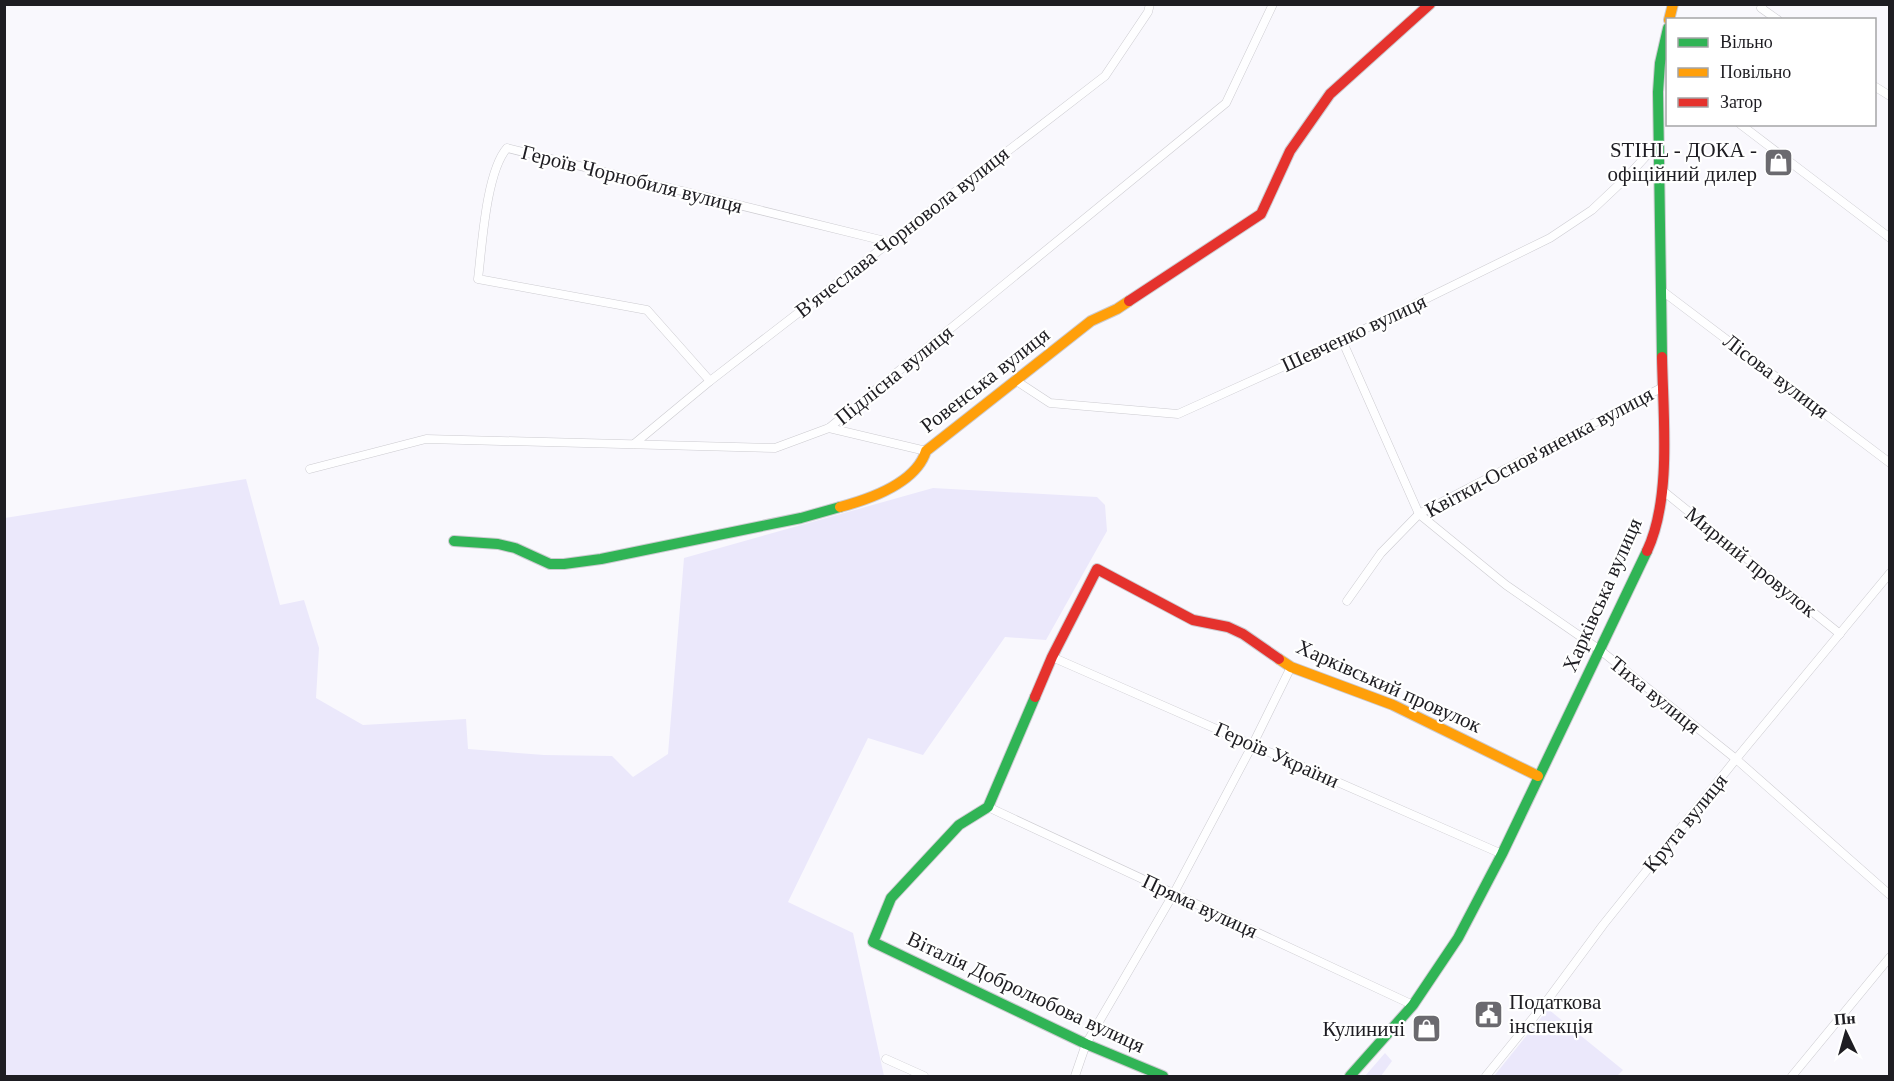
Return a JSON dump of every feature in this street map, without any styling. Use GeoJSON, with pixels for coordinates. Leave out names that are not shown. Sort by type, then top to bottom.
{"type":"FeatureCollection","features":[{"type":"Feature","properties":{"kind":"street","name":"В'ячеслава Чорновола вулиця"},"geometry":{"type":"LineString","coordinates":[[634,444],[710,381],[1105,76],[1148,12],[1150,4]]}},
{"type":"Feature","properties":{"kind":"street","name":"Підлісна вулиця"},"geometry":{"type":"LineString","coordinates":[[310,469],[426,439],[775,448],[829,428],[1226,103],[1273,4]]}},
{"type":"Feature","properties":{"kind":"street","name":"Ровенська вулиця"},"geometry":{"type":"LineString","coordinates":[[454,541],[498,544],[515,548],[550,564],[564,564],[601,559],[801,518],[874,496],[913,474],[923,461],[926,451],[1091,321],[1117,309],[1261,214],[1290,151],[1330,94],[1430,4]]}},
{"type":"Feature","properties":{"kind":"street"},"geometry":{"type":"LineString","coordinates":[[1763,4],[1761,8],[1775,18]]}},
{"type":"Feature","properties":{"kind":"street","name":"Харківська вулиця"},"geometry":{"type":"LineString","coordinates":[[1350,1077],[1413,1005],[1458,938],[1502,854],[1651,543],[1659,512],[1664,466],[1658,92],[1666,47]]}},
{"type":"Feature","properties":{"kind":"street"},"geometry":{"type":"LineString","coordinates":[[1876,87],[1890,96]]}},
{"type":"Feature","properties":{"kind":"street"},"geometry":{"type":"LineString","coordinates":[[1743,126],[1890,238]]}},
{"type":"Feature","properties":{"kind":"street","name":"Шевченко вулиця"},"geometry":{"type":"LineString","coordinates":[[1015,380],[1050,403],[1178,414],[1342,340],[1550,238],[1592,210],[1659,142]]}},
{"type":"Feature","properties":{"kind":"street","name":"Героїв Чорнобиля вулиця"},"geometry":{"type":"LineString","coordinates":[[710,381],[647,310],[478,279],[486,212],[499,156],[507,148],[889,242]]}},
{"type":"Feature","properties":{"kind":"street","name":"Лісова вулиця"},"geometry":{"type":"LineString","coordinates":[[1661,290],[1890,463]]}},
{"type":"Feature","properties":{"kind":"street","name":"Тиха вулиця"},"geometry":{"type":"LineString","coordinates":[[1342,340],[1419,514],[1506,585],[1600,650],[1736,759],[1890,894]]}},
{"type":"Feature","properties":{"kind":"street","name":"Квітки-Основ'яненка вулиця"},"geometry":{"type":"LineString","coordinates":[[1347,600],[1381,553],[1419,514],[1663,387]]}},
{"type":"Feature","properties":{"kind":"street"},"geometry":{"type":"LineString","coordinates":[[829,428],[926,451]]}},
{"type":"Feature","properties":{"kind":"street","name":"Мирний провулок"},"geometry":{"type":"LineString","coordinates":[[1662,490],[1840,634]]}},
{"type":"Feature","properties":{"kind":"street","name":"Харківський провулок"},"geometry":{"type":"LineString","coordinates":[[1052,657],[1097,569],[1192,620],[1228,627],[1243,634],[1291,667],[1393,705],[1538,776]]}},
{"type":"Feature","properties":{"kind":"street","name":"Крута вулиця"},"geometry":{"type":"LineString","coordinates":[[1486,1077],[1603,925],[1736,759],[1890,573]]}},
{"type":"Feature","properties":{"kind":"street"},"geometry":{"type":"LineString","coordinates":[[988,807],[1052,657]]}},
{"type":"Feature","properties":{"kind":"street","name":"Героїв України"},"geometry":{"type":"LineString","coordinates":[[1052,657],[1502,854]]}},
{"type":"Feature","properties":{"kind":"street"},"geometry":{"type":"LineString","coordinates":[[1075,1077],[1086,1044],[1174,893],[1291,667]]}},
{"type":"Feature","properties":{"kind":"street","name":"Пряма вулиця"},"geometry":{"type":"LineString","coordinates":[[988,807],[1413,1005]]}},
{"type":"Feature","properties":{"kind":"street","name":"Віталія Добролюбова вулиця"},"geometry":{"type":"LineString","coordinates":[[988,807],[959,825],[891,898],[873,942],[1086,1044],[1163,1077]]}},
{"type":"Feature","properties":{"kind":"street"},"geometry":{"type":"LineString","coordinates":[[1792,1077],[1890,957]]}},
{"type":"Feature","properties":{"kind":"street"},"geometry":{"type":"LineString","coordinates":[[886,1059],[924,1077]]}},
{"type":"Feature","properties":{"kind":"shaded area"},"geometry":{"type":"Polygon","coordinates":[[[246,479],[280,605],[304,600],[319,648],[316,698],[363,725],[466,719],[468,749],[544,755],[612,756],[633,777],[668,754],[684,558],[933,488],[1097,497],[1105,505],[1107,531],[1046,640],[1005,637],[923,755],[868,738],[788,902],[853,933],[884,1076],[5,1076],[5,518],[246,479]]]}},
{"type":"Feature","properties":{"kind":"shaded area"},"geometry":{"type":"Polygon","coordinates":[[[1548,1009],[1623,1070],[1617,1076],[1494,1076],[1548,1009]]]}},
{"type":"Feature","properties":{"kind":"shaded area"},"geometry":{"type":"Polygon","coordinates":[[[1385,1053],[1392,1061],[1381,1076],[1365,1076],[1385,1053]]]}},
{"type":"Feature","properties":{"kind":"traffic: fast"},"geometry":{"type":"LineString","coordinates":[[1662,357],[1658,92],[1660,63],[1666,37]]}},
{"type":"Feature","properties":{"kind":"traffic: fast"},"geometry":{"type":"LineString","coordinates":[[454,541],[498,544],[515,548],[550,564],[564,564],[601,559],[801,518],[840,507]]}},
{"type":"Feature","properties":{"kind":"traffic: fast"},"geometry":{"type":"LineString","coordinates":[[1350,1076],[1413,1005],[1458,938],[1502,854],[1647,551]]}},
{"type":"Feature","properties":{"kind":"traffic: fast"},"geometry":{"type":"LineString","coordinates":[[1035,697],[988,807],[959,825],[891,898],[873,942],[1086,1044],[1163,1076]]}},
{"type":"Feature","properties":{"kind":"traffic: slow"},"geometry":{"type":"LineString","coordinates":[[1670,18],[1673,4]]}},
{"type":"Feature","properties":{"kind":"traffic: slow"},"geometry":{"type":"LineString","coordinates":[[840,507],[878,494],[902,481],[913,472],[926,451],[1091,321],[1129,301]]}},
{"type":"Feature","properties":{"kind":"traffic: slow"},"geometry":{"type":"LineString","coordinates":[[1279,659],[1291,667],[1393,705],[1538,776]]}},
{"type":"Feature","properties":{"kind":"traffic: jam"},"geometry":{"type":"LineString","coordinates":[[1129,301],[1261,214],[1290,151],[1330,94],[1430,4]]}},
{"type":"Feature","properties":{"kind":"traffic: jam"},"geometry":{"type":"LineString","coordinates":[[1647,551],[1655,530],[1663,482],[1662,357]]}},
{"type":"Feature","properties":{"kind":"traffic: jam"},"geometry":{"type":"LineString","coordinates":[[1035,697],[1052,657],[1097,569],[1193,620],[1228,627],[1243,634],[1279,659]]}},
{"type":"Feature","properties":{"kind":"place","name":"STIHL - ДОКА - офіційний дилер"},"geometry":{"type":"Point","coordinates":[1778,162]}},
{"type":"Feature","properties":{"kind":"place","name":"Податкова інспекція"},"geometry":{"type":"Point","coordinates":[1488,1014]}},
{"type":"Feature","properties":{"kind":"place","name":"Кулиничі"},"geometry":{"type":"Point","coordinates":[1426,1029]}}]}
